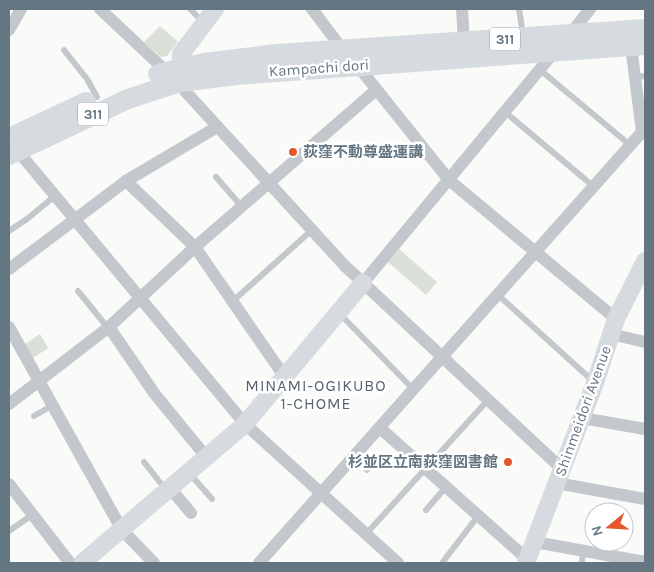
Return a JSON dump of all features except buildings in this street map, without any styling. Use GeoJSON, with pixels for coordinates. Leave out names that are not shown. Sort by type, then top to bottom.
{"type":"FeatureCollection","features":[{"type":"Feature","properties":{"kind":"main road","name":"Kampachi dori"},"geometry":{"type":"LineString","coordinates":[[12,148],[97,97],[175,74],[276,54],[464,43],[645,28]]}},
{"type":"Feature","properties":{"kind":"main road","name":"Kampachi dori"},"geometry":{"type":"LineString","coordinates":[[12,148],[103,109],[175,74],[221,76],[638,46]]}},
{"type":"Feature","properties":{"kind":"street"},"geometry":{"type":"LineString","coordinates":[[9,30],[21,9]]}},
{"type":"Feature","properties":{"kind":"street"},"geometry":{"type":"LineString","coordinates":[[100,9],[175,74],[185,91],[312,230],[363,283],[488,400],[559,476],[645,499]]}},
{"type":"Feature","properties":{"kind":"street"},"geometry":{"type":"LineString","coordinates":[[312,9],[343,50]]}},
{"type":"Feature","properties":{"kind":"street"},"geometry":{"type":"LineString","coordinates":[[462,9],[464,43]]}},
{"type":"Feature","properties":{"kind":"street"},"geometry":{"type":"LineString","coordinates":[[82,563],[245,424],[590,9]]}},
{"type":"Feature","properties":{"kind":"street"},"geometry":{"type":"LineString","coordinates":[[175,74],[181,54],[209,15]]}},
{"type":"Feature","properties":{"kind":"street"},"geometry":{"type":"LineString","coordinates":[[264,561],[497,294],[630,145],[644,132],[638,46]]}},
{"type":"Feature","properties":{"kind":"street"},"geometry":{"type":"LineString","coordinates":[[357,65],[449,180],[535,252],[613,327],[645,342]]}},
{"type":"Feature","properties":{"kind":"street"},"geometry":{"type":"LineString","coordinates":[[9,404],[109,328],[139,298],[196,247],[376,90]]}},
{"type":"Feature","properties":{"kind":"street"},"geometry":{"type":"LineString","coordinates":[[9,269],[126,181],[218,127]]}},
{"type":"Feature","properties":{"kind":"street"},"geometry":{"type":"LineString","coordinates":[[12,148],[56,195],[139,298],[245,424],[398,563]]}},
{"type":"Feature","properties":{"kind":"street"},"geometry":{"type":"LineString","coordinates":[[126,181],[196,247],[284,376]]}},
{"type":"Feature","properties":{"kind":"street","name":"Shinmeidori Avenue"},"geometry":{"type":"LineString","coordinates":[[527,561],[595,383],[613,327],[643,270]]}},
{"type":"Feature","properties":{"kind":"street"},"geometry":{"type":"LineString","coordinates":[[9,327],[122,530],[154,563]]}},
{"type":"Feature","properties":{"kind":"street"},"geometry":{"type":"LineString","coordinates":[[109,328],[154,393],[207,458]]}},
{"type":"Feature","properties":{"kind":"street"},"geometry":{"type":"LineString","coordinates":[[582,418],[645,429]]}},
{"type":"Feature","properties":{"kind":"street"},"geometry":{"type":"LineString","coordinates":[[380,428],[527,561]]}},
{"type":"Feature","properties":{"kind":"street"},"geometry":{"type":"LineString","coordinates":[[9,484],[70,563]]}},
{"type":"Feature","properties":{"kind":"street"},"geometry":{"type":"LineString","coordinates":[[168,490],[191,513]]}},
{"type":"Feature","properties":{"kind":"street"},"geometry":{"type":"LineString","coordinates":[[535,542],[583,557],[645,562]]}},
{"type":"Feature","properties":{"kind":"lane"},"geometry":{"type":"LineString","coordinates":[[190,9],[209,15]]}},
{"type":"Feature","properties":{"kind":"lane"},"geometry":{"type":"LineString","coordinates":[[519,9],[523,37]]}},
{"type":"Feature","properties":{"kind":"lane"},"geometry":{"type":"LineString","coordinates":[[64,50],[87,79],[97,97]]}},
{"type":"Feature","properties":{"kind":"lane"},"geometry":{"type":"LineString","coordinates":[[539,69],[630,145]]}},
{"type":"Feature","properties":{"kind":"lane"},"geometry":{"type":"LineString","coordinates":[[505,112],[593,186]]}},
{"type":"Feature","properties":{"kind":"lane"},"geometry":{"type":"LineString","coordinates":[[216,177],[242,207]]}},
{"type":"Feature","properties":{"kind":"lane"},"geometry":{"type":"LineString","coordinates":[[9,231],[27,220],[56,195]]}},
{"type":"Feature","properties":{"kind":"lane"},"geometry":{"type":"LineString","coordinates":[[233,300],[312,230]]}},
{"type":"Feature","properties":{"kind":"lane"},"geometry":{"type":"LineString","coordinates":[[78,291],[109,328]]}},
{"type":"Feature","properties":{"kind":"lane"},"geometry":{"type":"LineString","coordinates":[[497,294],[595,383]]}},
{"type":"Feature","properties":{"kind":"lane"},"geometry":{"type":"LineString","coordinates":[[338,312],[413,390]]}},
{"type":"Feature","properties":{"kind":"lane"},"geometry":{"type":"LineString","coordinates":[[366,534],[488,400]]}},
{"type":"Feature","properties":{"kind":"lane"},"geometry":{"type":"LineString","coordinates":[[34,416],[53,405]]}},
{"type":"Feature","properties":{"kind":"lane"},"geometry":{"type":"LineString","coordinates":[[354,457],[367,470]]}},
{"type":"Feature","properties":{"kind":"lane"},"geometry":{"type":"LineString","coordinates":[[144,462],[168,490]]}},
{"type":"Feature","properties":{"kind":"lane"},"geometry":{"type":"LineString","coordinates":[[189,473],[212,499]]}},
{"type":"Feature","properties":{"kind":"lane"},"geometry":{"type":"LineString","coordinates":[[426,510],[446,487]]}},
{"type":"Feature","properties":{"kind":"lane"},"geometry":{"type":"LineString","coordinates":[[9,532],[32,515]]}},
{"type":"Feature","properties":{"kind":"lane"},"geometry":{"type":"LineString","coordinates":[[442,563],[478,516]]}},
{"type":"Feature","properties":{"kind":"shaded area"},"geometry":{"type":"Polygon","coordinates":[[[160,26],[178,42],[167,56],[161,57],[144,42],[160,26]]]}},
{"type":"Feature","properties":{"kind":"shaded area"},"geometry":{"type":"Polygon","coordinates":[[[399,249],[437,282],[426,295],[388,262],[399,249]]]}},
{"type":"Feature","properties":{"kind":"shaded area"},"geometry":{"type":"Polygon","coordinates":[[[40,334],[48,348],[33,358],[25,344],[40,334]]]}},
{"type":"Feature","properties":{"kind":"place","name":"荻窪不動尊盛運講"},"geometry":{"type":"Point","coordinates":[293,152]}},
{"type":"Feature","properties":{"kind":"place","name":"杉並区立南荻窪図書館"},"geometry":{"type":"Point","coordinates":[508,462]}},
{"type":"Feature","properties":{"kind":"district","name":"MINAMI-OGIKUBO 1-CHOME"},"geometry":{"type":"Point","coordinates":[316,394]}}]}
